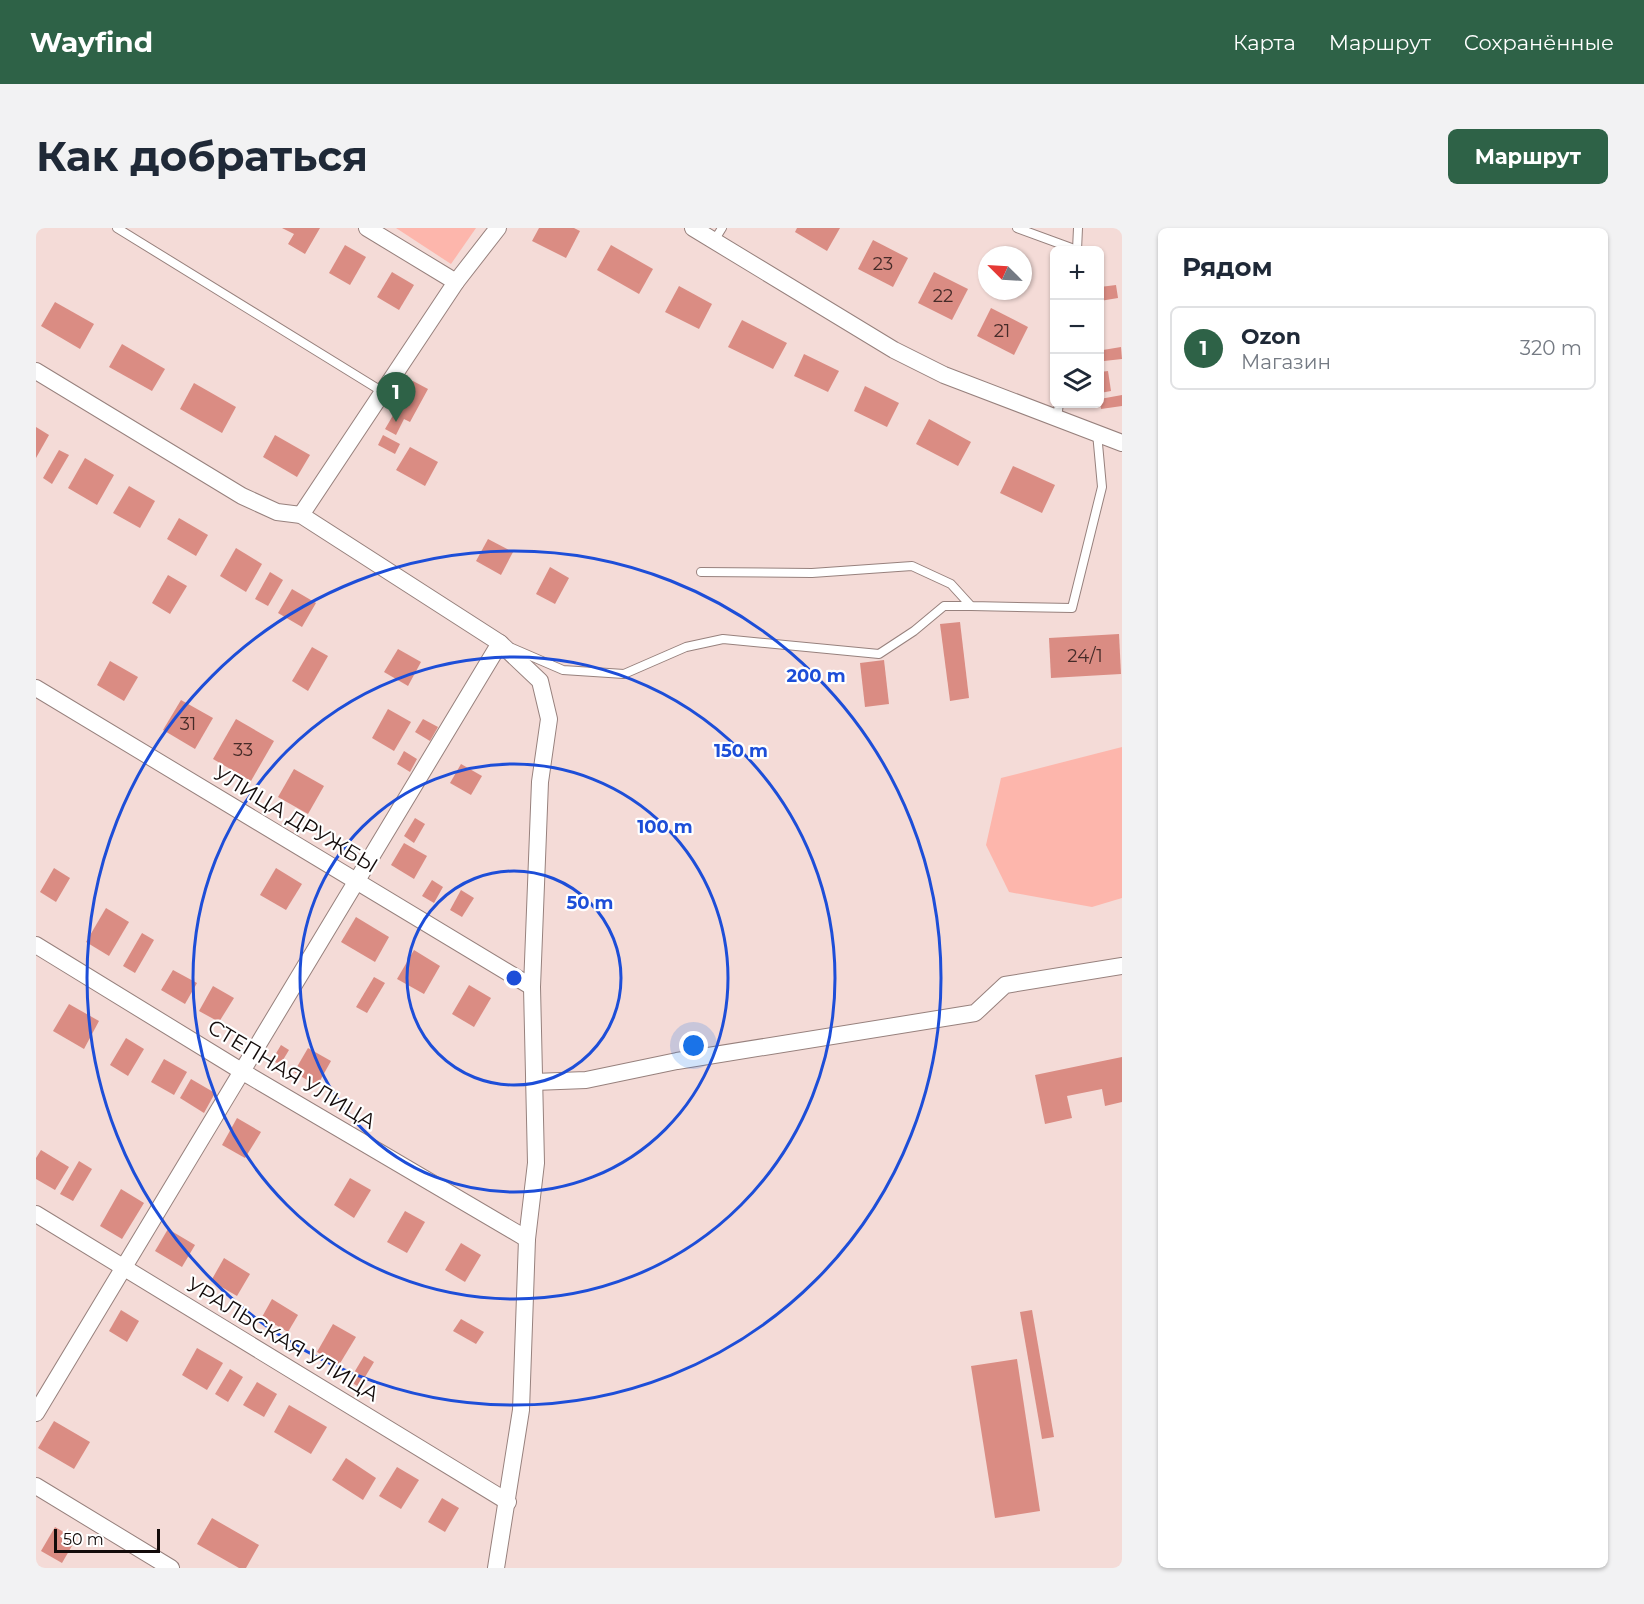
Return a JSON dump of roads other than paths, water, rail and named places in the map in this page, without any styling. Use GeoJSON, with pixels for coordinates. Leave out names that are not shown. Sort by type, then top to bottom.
{"type":"FeatureCollection","features":[{"type":"Feature","properties":{"kind":"street"},"geometry":{"type":"LineString","coordinates":[[367,228],[456,282]]}},
{"type":"Feature","properties":{"kind":"street"},"geometry":{"type":"LineString","coordinates":[[301,515],[456,282],[498,228]]}},
{"type":"Feature","properties":{"kind":"street"},"geometry":{"type":"LineString","coordinates":[[693,228],[718,235],[894,350],[944,375],[1058,410],[1122,443]]}},
{"type":"Feature","properties":{"kind":"street"},"geometry":{"type":"LineString","coordinates":[[36,371],[242,496],[277,512],[301,515],[500,643],[540,681],[549,719],[540,782],[532,987],[536,1163],[527,1239],[521,1410],[496,1568]]}},
{"type":"Feature","properties":{"kind":"street"},"geometry":{"type":"LineString","coordinates":[[36,1413],[500,643]]}},
{"type":"Feature","properties":{"kind":"street","name":"УЛИЦА ДРУЖБЫ"},"geometry":{"type":"LineString","coordinates":[[36,688],[532,987]]}},
{"type":"Feature","properties":{"kind":"street","name":"СТЕПНАЯ УЛИЦА"},"geometry":{"type":"LineString","coordinates":[[36,945],[243,1072],[527,1239]]}},
{"type":"Feature","properties":{"kind":"street"},"geometry":{"type":"LineString","coordinates":[[534,1082],[586,1080],[677,1061],[975,1013],[1005,985],[1122,966]]}},
{"type":"Feature","properties":{"kind":"street","name":"УРАЛЬСКАЯ УЛИЦА"},"geometry":{"type":"LineString","coordinates":[[36,1214],[508,1502]]}},
{"type":"Feature","properties":{"kind":"street"},"geometry":{"type":"LineString","coordinates":[[36,1486],[171,1568]]}},
{"type":"Feature","properties":{"kind":"lane"},"geometry":{"type":"LineString","coordinates":[[117,228],[383,392]]}},
{"type":"Feature","properties":{"kind":"lane"},"geometry":{"type":"LineString","coordinates":[[1017,228],[1066,246]]}},
{"type":"Feature","properties":{"kind":"lane"},"geometry":{"type":"LineString","coordinates":[[1077,246],[1078,228]]}},
{"type":"Feature","properties":{"kind":"lane"},"geometry":{"type":"LineString","coordinates":[[500,643],[563,670],[624,674],[686,647],[723,639],[879,654],[914,631],[944,606],[1072,608],[1102,487],[1097,432]]}},
{"type":"Feature","properties":{"kind":"lane"},"geometry":{"type":"LineString","coordinates":[[701,572],[812,573],[912,566],[951,584],[971,606]]}},
{"type":"Feature","properties":{"kind":"place","name":"Ozon"},"geometry":{"type":"Point","coordinates":[396,422]}}]}
